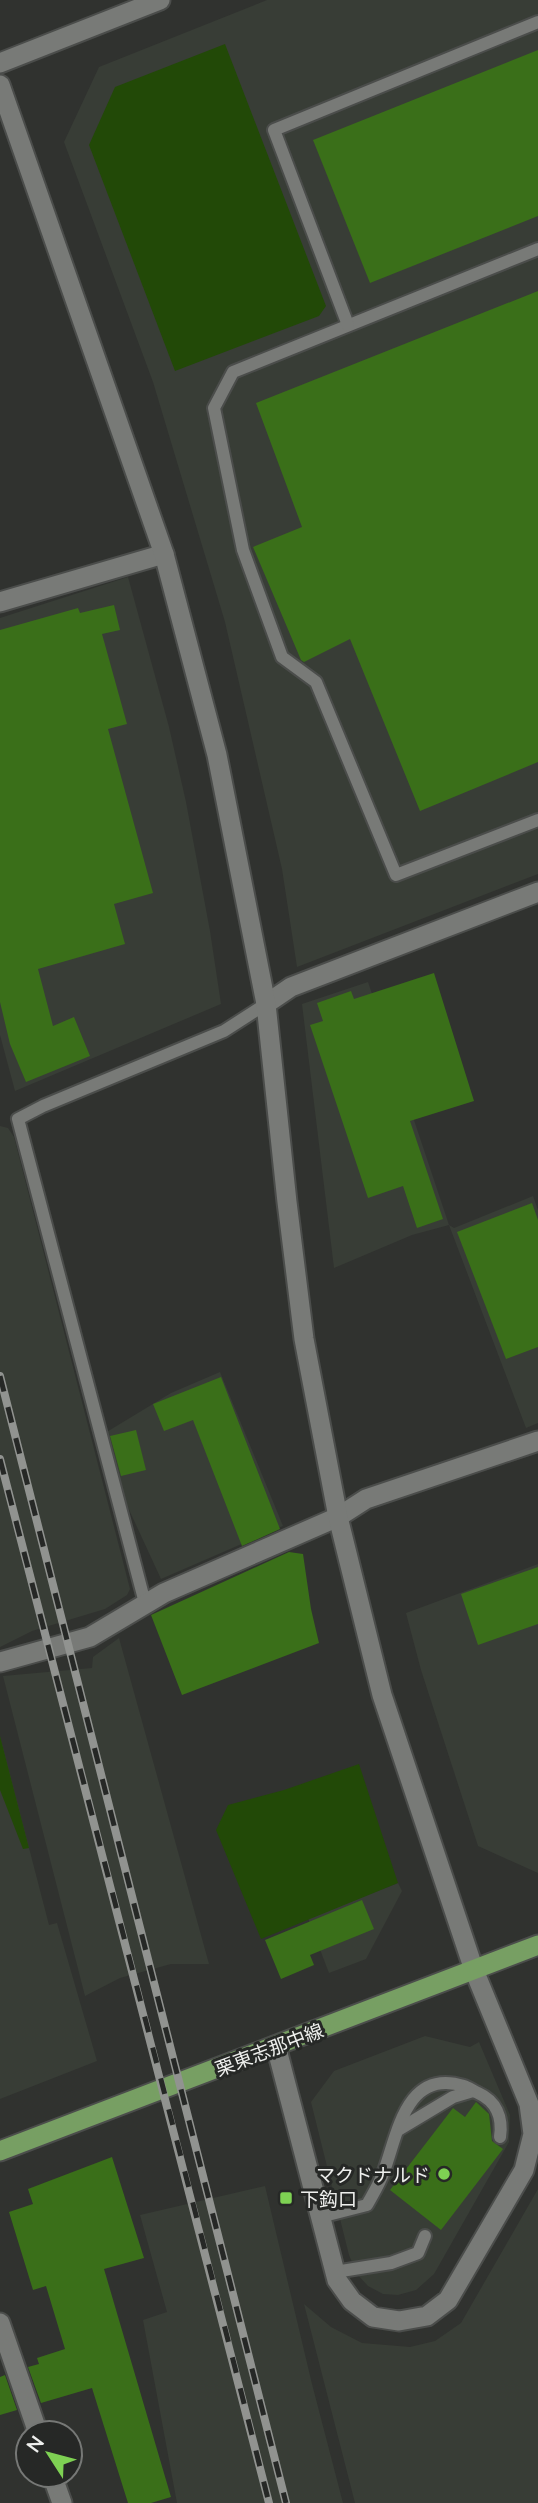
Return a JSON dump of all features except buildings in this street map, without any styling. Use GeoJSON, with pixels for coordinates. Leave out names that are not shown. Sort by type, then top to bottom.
{"type":"FeatureCollection","features":[{"type":"Feature","properties":{"kind":"main road","name":"栗東志那中線"},"geometry":{"type":"LineString","coordinates":[[0,2151],[538,1945]]}},
{"type":"Feature","properties":{"kind":"street"},"geometry":{"type":"LineString","coordinates":[[0,63],[160,0]]}},
{"type":"Feature","properties":{"kind":"street"},"geometry":{"type":"LineString","coordinates":[[0,85],[164,554],[217,755],[267,1004],[304,1339],[338,1517],[382,1695],[474,1970],[529,2104],[533,2134],[524,2170],[448,2300],[427,2316],[398,2321],[373,2317],[352,2301],[337,2280],[276,2046]]}},
{"type":"Feature","properties":{"kind":"street"},"geometry":{"type":"LineString","coordinates":[[0,602],[164,554]]}},
{"type":"Feature","properties":{"kind":"street"},"geometry":{"type":"LineString","coordinates":[[267,1004],[291,987],[538,891]]}},
{"type":"Feature","properties":{"kind":"street"},"geometry":{"type":"LineString","coordinates":[[0,1662],[90,1637],[164,1593],[338,1517],[366,1499],[538,1441]]}},
{"type":"Feature","properties":{"kind":"street"},"geometry":{"type":"LineString","coordinates":[[0,2323],[33,2419]]}},
{"type":"Feature","properties":{"kind":"lane"},"geometry":{"type":"LineString","coordinates":[[348,325],[274,130],[538,22]]}},
{"type":"Feature","properties":{"kind":"lane"},"geometry":{"type":"LineString","coordinates":[[538,248],[233,372],[214,408],[243,550],[282,657],[316,682],[396,875],[538,820]]}},
{"type":"Feature","properties":{"kind":"lane"},"geometry":{"type":"LineString","coordinates":[[145,1603],[18,1119],[43,1105],[224,1031],[267,1004]]}},
{"type":"Feature","properties":{"kind":"lane"},"geometry":{"type":"LineString","coordinates":[[320,2217],[367,2205],[383,2174],[402,2114],[416,2093],[440,2083],[465,2086],[485,2096],[495,2106],[501,2126],[499,2137]]}},
{"type":"Feature","properties":{"kind":"lane"},"geometry":{"type":"LineString","coordinates":[[398,2130],[453,2097],[472,2091]]}},
{"type":"Feature","properties":{"kind":"lane"},"geometry":{"type":"LineString","coordinates":[[335,2272],[391,2263],[418,2253],[425,2236]]}},
{"type":"Feature","properties":{"kind":"shaded area"},"geometry":{"type":"Polygon","coordinates":[[[267,0],[538,0],[538,874],[297,967],[282,869],[225,622],[153,382],[64,142],[99,67],[267,0]]]}},
{"type":"Feature","properties":{"kind":"shaded area"},"geometry":{"type":"Polygon","coordinates":[[[128,577],[169,727],[186,802],[221,1004],[15,1091],[0,1035],[0,618],[128,577]]]}},
{"type":"Feature","properties":{"kind":"shaded area"},"geometry":{"type":"Polygon","coordinates":[[[368,982],[449,1225],[412,1235],[334,1268],[302,1004],[368,982]]]}},
{"type":"Feature","properties":{"kind":"shaded area"},"geometry":{"type":"Polygon","coordinates":[[[0,1126],[8,1128],[14,1137],[130,1589],[127,1595],[105,1609],[32,1631],[0,1647],[0,1126]]]}},
{"type":"Feature","properties":{"kind":"shaded area"},"geometry":{"type":"Polygon","coordinates":[[[533,1196],[538,1210],[538,1423],[526,1428],[449,1225],[454,1228],[533,1196]]]}},
{"type":"Feature","properties":{"kind":"shaded area"},"geometry":{"type":"Polygon","coordinates":[[[220,1372],[283,1526],[161,1579],[125,1501],[105,1433],[171,1393],[220,1372]]]}},
{"type":"Feature","properties":{"kind":"shaded area"},"geometry":{"type":"Polygon","coordinates":[[[538,1564],[538,1873],[478,1846],[421,1670],[406,1613],[538,1564]]]}},
{"type":"Feature","properties":{"kind":"shaded area"},"geometry":{"type":"Polygon","coordinates":[[[119,1638],[209,1964],[171,1964],[120,1978],[85,1996],[3,1676],[92,1668],[93,1657],[119,1638]]]}},
{"type":"Feature","properties":{"kind":"shaded area"},"geometry":{"type":"Polygon","coordinates":[[[0,1736],[49,1925],[57,1923],[97,2061],[0,2099],[0,1736]]]}},
{"type":"Feature","properties":{"kind":"shaded area"},"geometry":{"type":"Polygon","coordinates":[[[398,1883],[402,1891],[366,1959],[329,1973],[308,1918],[398,1883]]]}},
{"type":"Feature","properties":{"kind":"shaded area"},"geometry":{"type":"Polygon","coordinates":[[[425,2036],[470,2047],[479,2042],[510,2115],[509,2142],[434,2274],[416,2290],[398,2295],[383,2294],[368,2286],[357,2274],[349,2255],[311,2102],[334,2071],[425,2036]]]}},
{"type":"Feature","properties":{"kind":"shaded area"},"geometry":{"type":"Polygon","coordinates":[[[265,2186],[343,2503],[177,2503],[143,2320],[167,2312],[140,2215],[265,2186]]]}},
{"type":"Feature","properties":{"kind":"shaded area"},"geometry":{"type":"Polygon","coordinates":[[[538,2189],[538,2503],[355,2503],[304,2304],[331,2327],[362,2343],[410,2347],[435,2341],[461,2323],[538,2189]]]}},
{"type":"Feature","properties":{"kind":"green space"},"geometry":{"type":"Polygon","coordinates":[[[225,44],[326,306],[319,316],[175,371],[89,145],[115,87],[225,44]]]}},
{"type":"Feature","properties":{"kind":"green space"},"geometry":{"type":"Polygon","coordinates":[[[0,1736],[29,1848],[23,1849],[0,1790],[0,1736]]]}},
{"type":"Feature","properties":{"kind":"green space"},"geometry":{"type":"Polygon","coordinates":[[[359,1764],[398,1883],[261,1939],[216,1830],[228,1805],[284,1790],[359,1764]]]}},
{"type":"Feature","properties":{"kind":"railway"},"geometry":{"type":"LineString","coordinates":[[0,1376],[286,2503]]}},
{"type":"Feature","properties":{"kind":"railway"},"geometry":{"type":"LineString","coordinates":[[0,1459],[269,2503]]}},
{"type":"Feature","properties":{"kind":"place","name":"マクドナルド"},"geometry":{"type":"Point","coordinates":[444,2174]}},
{"type":"Feature","properties":{"kind":"place","name":"下鈎口"},"geometry":{"type":"Point","coordinates":[286,2198]}}]}
